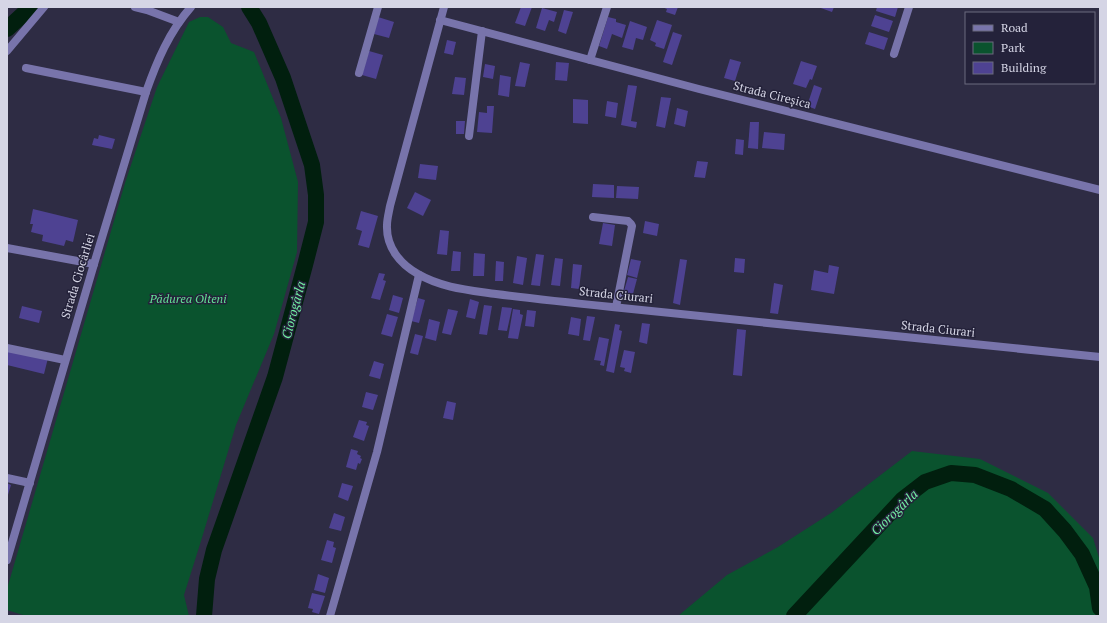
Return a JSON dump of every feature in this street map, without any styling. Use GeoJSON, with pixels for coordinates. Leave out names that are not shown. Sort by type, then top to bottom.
{"type":"FeatureCollection","features":[{"type":"Feature","properties":{"kind":"street"},"geometry":{"type":"LineString","coordinates":[[7,51],[44,7]]}},
{"type":"Feature","properties":{"kind":"street"},"geometry":{"type":"LineString","coordinates":[[135,7],[179,22]]}},
{"type":"Feature","properties":{"kind":"street","name":"Strada Ciocârliei"},"geometry":{"type":"LineString","coordinates":[[7,560],[146,92],[171,33],[191,7]]}},
{"type":"Feature","properties":{"kind":"street"},"geometry":{"type":"LineString","coordinates":[[359,73],[378,7]]}},
{"type":"Feature","properties":{"kind":"street","name":"Strada Ciurari"},"geometry":{"type":"LineString","coordinates":[[444,7],[386,225],[391,248],[397,257],[419,275],[449,287],[511,296],[839,332],[1100,358]]}},
{"type":"Feature","properties":{"kind":"street"},"geometry":{"type":"LineString","coordinates":[[590,60],[608,7]]}},
{"type":"Feature","properties":{"kind":"street"},"geometry":{"type":"LineString","coordinates":[[894,54],[909,7]]}},
{"type":"Feature","properties":{"kind":"street","name":"Strada Cireșica"},"geometry":{"type":"LineString","coordinates":[[440,20],[699,89],[1100,190]]}},
{"type":"Feature","properties":{"kind":"street"},"geometry":{"type":"LineString","coordinates":[[469,136],[482,32]]}},
{"type":"Feature","properties":{"kind":"street"},"geometry":{"type":"LineString","coordinates":[[26,68],[146,92]]}},
{"type":"Feature","properties":{"kind":"street"},"geometry":{"type":"LineString","coordinates":[[592,217],[628,222],[632,226],[616,307]]}},
{"type":"Feature","properties":{"kind":"street"},"geometry":{"type":"LineString","coordinates":[[7,248],[94,264]]}},
{"type":"Feature","properties":{"kind":"street"},"geometry":{"type":"LineString","coordinates":[[330,616],[377,452],[419,275]]}},
{"type":"Feature","properties":{"kind":"street"},"geometry":{"type":"LineString","coordinates":[[7,348],[66,360]]}},
{"type":"Feature","properties":{"kind":"street"},"geometry":{"type":"LineString","coordinates":[[7,478],[30,483]]}},
{"type":"Feature","properties":{"kind":"green space","name":"Pădurea Olteni"},"geometry":{"type":"Polygon","coordinates":[[[200,17],[208,17],[223,27],[231,43],[254,52],[281,118],[298,182],[297,252],[274,334],[236,425],[184,595],[189,616],[26,616],[7,610],[7,589],[125,183],[157,87],[189,22],[200,17]]]}},
{"type":"Feature","properties":{"kind":"green space"},"geometry":{"type":"Polygon","coordinates":[[[912,451],[980,459],[1048,493],[1093,538],[1100,561],[1100,616],[678,616],[727,575],[778,547],[831,513],[912,451]]]}},
{"type":"Feature","properties":{"kind":"building"},"geometry":{"type":"Polygon","coordinates":[[[521,7],[532,7],[525,26],[515,23],[521,7]]]}},
{"type":"Feature","properties":{"kind":"building"},"geometry":{"type":"Polygon","coordinates":[[[662,7],[678,7],[675,15],[666,12],[667,9],[662,7]]]}},
{"type":"Feature","properties":{"kind":"building"},"geometry":{"type":"Polygon","coordinates":[[[818,7],[834,7],[832,12],[818,7]]]}},
{"type":"Feature","properties":{"kind":"building"},"geometry":{"type":"Polygon","coordinates":[[[877,7],[898,7],[895,17],[876,11],[877,7]]]}},
{"type":"Feature","properties":{"kind":"building"},"geometry":{"type":"Polygon","coordinates":[[[542,8],[557,12],[554,22],[549,20],[545,31],[536,28],[542,8]]]}},
{"type":"Feature","properties":{"kind":"building"},"geometry":{"type":"Polygon","coordinates":[[[564,10],[573,12],[566,34],[558,31],[564,10]]]}},
{"type":"Feature","properties":{"kind":"building"},"geometry":{"type":"Polygon","coordinates":[[[875,15],[893,21],[889,32],[871,26],[875,15]]]}},
{"type":"Feature","properties":{"kind":"building"},"geometry":{"type":"Polygon","coordinates":[[[378,17],[394,22],[389,38],[374,34],[378,17]]]}},
{"type":"Feature","properties":{"kind":"building"},"geometry":{"type":"Polygon","coordinates":[[[608,17],[616,19],[616,22],[626,25],[622,38],[612,34],[607,49],[599,46],[608,17]]]}},
{"type":"Feature","properties":{"kind":"building"},"geometry":{"type":"Polygon","coordinates":[[[657,20],[672,25],[664,49],[655,46],[656,43],[650,40],[657,20]]]}},
{"type":"Feature","properties":{"kind":"building"},"geometry":{"type":"Polygon","coordinates":[[[630,21],[647,27],[643,40],[636,38],[633,50],[622,47],[630,21]]]}},
{"type":"Feature","properties":{"kind":"building"},"geometry":{"type":"Polygon","coordinates":[[[673,32],[682,35],[672,65],[663,62],[673,32]]]}},
{"type":"Feature","properties":{"kind":"building"},"geometry":{"type":"Polygon","coordinates":[[[869,32],[888,38],[884,50],[865,44],[869,32]]]}},
{"type":"Feature","properties":{"kind":"building"},"geometry":{"type":"Polygon","coordinates":[[[447,40],[456,42],[453,55],[444,53],[447,40]]]}},
{"type":"Feature","properties":{"kind":"building"},"geometry":{"type":"Polygon","coordinates":[[[369,51],[383,55],[376,79],[362,75],[369,51]]]}},
{"type":"Feature","properties":{"kind":"building"},"geometry":{"type":"Polygon","coordinates":[[[730,59],[741,62],[735,81],[724,78],[730,59]]]}},
{"type":"Feature","properties":{"kind":"building"},"geometry":{"type":"Polygon","coordinates":[[[801,61],[817,66],[812,80],[810,79],[806,88],[793,84],[801,61]]]}},
{"type":"Feature","properties":{"kind":"building"},"geometry":{"type":"Polygon","coordinates":[[[520,62],[530,64],[525,87],[515,86],[520,62]]]}},
{"type":"Feature","properties":{"kind":"building"},"geometry":{"type":"Polygon","coordinates":[[[556,62],[569,63],[567,81],[555,80],[556,62]]]}},
{"type":"Feature","properties":{"kind":"building"},"geometry":{"type":"Polygon","coordinates":[[[485,64],[495,66],[493,79],[483,77],[485,64]]]}},
{"type":"Feature","properties":{"kind":"building"},"geometry":{"type":"Polygon","coordinates":[[[500,75],[511,77],[509,97],[498,95],[500,75]]]}},
{"type":"Feature","properties":{"kind":"building"},"geometry":{"type":"Polygon","coordinates":[[[455,77],[466,78],[464,95],[452,94],[455,77]]]}},
{"type":"Feature","properties":{"kind":"building"},"geometry":{"type":"Polygon","coordinates":[[[628,85],[637,86],[631,121],[637,122],[636,128],[621,125],[628,85]]]}},
{"type":"Feature","properties":{"kind":"building"},"geometry":{"type":"Polygon","coordinates":[[[814,85],[822,88],[815,109],[807,106],[814,85]]]}},
{"type":"Feature","properties":{"kind":"building"},"geometry":{"type":"Polygon","coordinates":[[[661,97],[671,98],[665,128],[656,126],[661,97]]]}},
{"type":"Feature","properties":{"kind":"building"},"geometry":{"type":"Polygon","coordinates":[[[573,99],[588,100],[588,124],[573,123],[573,99]]]}},
{"type":"Feature","properties":{"kind":"building"},"geometry":{"type":"Polygon","coordinates":[[[607,101],[618,103],[616,118],[605,116],[607,101]]]}},
{"type":"Feature","properties":{"kind":"building"},"geometry":{"type":"Polygon","coordinates":[[[487,106],[494,106],[492,133],[477,132],[479,112],[487,113],[487,106]]]}},
{"type":"Feature","properties":{"kind":"building"},"geometry":{"type":"Polygon","coordinates":[[[677,108],[688,111],[685,127],[674,124],[677,108]]]}},
{"type":"Feature","properties":{"kind":"building"},"geometry":{"type":"Polygon","coordinates":[[[456,121],[465,121],[464,134],[456,134],[456,121]]]}},
{"type":"Feature","properties":{"kind":"building"},"geometry":{"type":"Polygon","coordinates":[[[750,122],[759,122],[758,149],[748,148],[750,122]]]}},
{"type":"Feature","properties":{"kind":"building"},"geometry":{"type":"Polygon","coordinates":[[[764,132],[785,134],[784,150],[762,148],[764,132]]]}},
{"type":"Feature","properties":{"kind":"building"},"geometry":{"type":"Polygon","coordinates":[[[99,135],[115,139],[112,149],[92,145],[94,138],[98,139],[99,135]]]}},
{"type":"Feature","properties":{"kind":"building"},"geometry":{"type":"Polygon","coordinates":[[[736,139],[744,140],[743,155],[735,154],[736,139]]]}},
{"type":"Feature","properties":{"kind":"building"},"geometry":{"type":"Polygon","coordinates":[[[697,161],[708,162],[705,178],[694,177],[697,161]]]}},
{"type":"Feature","properties":{"kind":"building"},"geometry":{"type":"Polygon","coordinates":[[[420,164],[438,166],[436,180],[418,178],[420,164]]]}},
{"type":"Feature","properties":{"kind":"building"},"geometry":{"type":"Polygon","coordinates":[[[593,184],[614,185],[614,198],[592,197],[593,184]]]}},
{"type":"Feature","properties":{"kind":"building"},"geometry":{"type":"Polygon","coordinates":[[[617,186],[639,187],[638,199],[616,198],[617,186]]]}},
{"type":"Feature","properties":{"kind":"building"},"geometry":{"type":"Polygon","coordinates":[[[415,192],[431,200],[423,216],[407,208],[415,192]]]}},
{"type":"Feature","properties":{"kind":"building"},"geometry":{"type":"Polygon","coordinates":[[[33,209],[78,220],[73,242],[66,240],[64,246],[42,241],[43,235],[31,232],[33,224],[30,224],[33,209]]]}},
{"type":"Feature","properties":{"kind":"building"},"geometry":{"type":"Polygon","coordinates":[[[361,211],[378,216],[369,248],[358,245],[362,231],[356,229],[361,211]]]}},
{"type":"Feature","properties":{"kind":"building"},"geometry":{"type":"Polygon","coordinates":[[[645,221],[659,224],[657,236],[643,233],[645,221]]]}},
{"type":"Feature","properties":{"kind":"building"},"geometry":{"type":"Polygon","coordinates":[[[603,223],[615,225],[612,246],[599,244],[603,223]]]}},
{"type":"Feature","properties":{"kind":"building"},"geometry":{"type":"Polygon","coordinates":[[[440,230],[449,231],[447,255],[437,254],[440,230]]]}},
{"type":"Feature","properties":{"kind":"building"},"geometry":{"type":"Polygon","coordinates":[[[453,251],[461,252],[460,271],[451,271],[453,251]]]}},
{"type":"Feature","properties":{"kind":"building"},"geometry":{"type":"Polygon","coordinates":[[[474,253],[485,254],[484,276],[473,276],[474,253]]]}},
{"type":"Feature","properties":{"kind":"building"},"geometry":{"type":"Polygon","coordinates":[[[536,254],[544,255],[540,286],[531,285],[536,254]]]}},
{"type":"Feature","properties":{"kind":"building"},"geometry":{"type":"Polygon","coordinates":[[[517,256],[527,258],[523,285],[513,283],[517,256]]]}},
{"type":"Feature","properties":{"kind":"building"},"geometry":{"type":"Polygon","coordinates":[[[555,258],[563,259],[560,286],[551,285],[555,258]]]}},
{"type":"Feature","properties":{"kind":"building"},"geometry":{"type":"Polygon","coordinates":[[[735,258],[745,259],[744,273],[734,272],[735,258]]]}},
{"type":"Feature","properties":{"kind":"building"},"geometry":{"type":"Polygon","coordinates":[[[631,259],[641,261],[637,278],[627,275],[631,259]]]}},
{"type":"Feature","properties":{"kind":"building"},"geometry":{"type":"Polygon","coordinates":[[[680,259],[687,260],[680,305],[673,303],[680,259]]]}},
{"type":"Feature","properties":{"kind":"building"},"geometry":{"type":"Polygon","coordinates":[[[496,261],[504,262],[503,281],[495,281],[496,261]]]}},
{"type":"Feature","properties":{"kind":"building"},"geometry":{"type":"Polygon","coordinates":[[[573,264],[582,265],[579,289],[571,288],[573,264]]]}},
{"type":"Feature","properties":{"kind":"building"},"geometry":{"type":"Polygon","coordinates":[[[829,265],[839,267],[834,294],[811,290],[814,270],[828,273],[829,265]]]}},
{"type":"Feature","properties":{"kind":"building"},"geometry":{"type":"Polygon","coordinates":[[[379,273],[385,274],[383,280],[386,281],[380,300],[371,298],[379,273]]]}},
{"type":"Feature","properties":{"kind":"building"},"geometry":{"type":"Polygon","coordinates":[[[628,277],[637,279],[633,294],[630,293],[628,299],[622,298],[628,277]]]}},
{"type":"Feature","properties":{"kind":"building"},"geometry":{"type":"Polygon","coordinates":[[[774,283],[783,285],[778,314],[770,313],[774,283]]]}},
{"type":"Feature","properties":{"kind":"building"},"geometry":{"type":"Polygon","coordinates":[[[393,295],[403,298],[399,313],[389,310],[393,295]]]}},
{"type":"Feature","properties":{"kind":"building"},"geometry":{"type":"Polygon","coordinates":[[[418,298],[425,300],[419,323],[411,321],[418,298]]]}},
{"type":"Feature","properties":{"kind":"building"},"geometry":{"type":"Polygon","coordinates":[[[470,299],[479,302],[475,319],[466,317],[470,299]]]}},
{"type":"Feature","properties":{"kind":"building"},"geometry":{"type":"Polygon","coordinates":[[[484,305],[492,306],[487,335],[479,334],[484,305]]]}},
{"type":"Feature","properties":{"kind":"building"},"geometry":{"type":"Polygon","coordinates":[[[22,306],[42,311],[39,323],[19,318],[22,306]]]}},
{"type":"Feature","properties":{"kind":"building"},"geometry":{"type":"Polygon","coordinates":[[[502,307],[512,308],[507,331],[498,330],[502,307]]]}},
{"type":"Feature","properties":{"kind":"building"},"geometry":{"type":"Polygon","coordinates":[[[448,309],[458,311],[451,335],[442,333],[448,309]]]}},
{"type":"Feature","properties":{"kind":"building"},"geometry":{"type":"Polygon","coordinates":[[[513,309],[520,310],[520,314],[523,315],[518,339],[508,338],[513,309]]]}},
{"type":"Feature","properties":{"kind":"building"},"geometry":{"type":"Polygon","coordinates":[[[527,310],[536,311],[534,327],[525,326],[527,310]]]}},
{"type":"Feature","properties":{"kind":"building"},"geometry":{"type":"Polygon","coordinates":[[[387,314],[398,317],[392,337],[381,334],[387,314]]]}},
{"type":"Feature","properties":{"kind":"building"},"geometry":{"type":"Polygon","coordinates":[[[587,316],[595,317],[590,341],[583,340],[587,316]]]}},
{"type":"Feature","properties":{"kind":"building"},"geometry":{"type":"Polygon","coordinates":[[[571,317],[581,319],[579,336],[568,334],[571,317]]]}},
{"type":"Feature","properties":{"kind":"building"},"geometry":{"type":"Polygon","coordinates":[[[429,319],[440,322],[436,341],[425,338],[429,319]]]}},
{"type":"Feature","properties":{"kind":"building"},"geometry":{"type":"Polygon","coordinates":[[[642,323],[650,324],[647,344],[639,342],[642,323]]]}},
{"type":"Feature","properties":{"kind":"building"},"geometry":{"type":"Polygon","coordinates":[[[615,324],[620,325],[619,330],[622,331],[614,373],[606,371],[615,324]]]}},
{"type":"Feature","properties":{"kind":"building"},"geometry":{"type":"Polygon","coordinates":[[[737,329],[746,330],[742,376],[733,375],[737,329]]]}},
{"type":"Feature","properties":{"kind":"building"},"geometry":{"type":"Polygon","coordinates":[[[415,334],[423,336],[418,355],[410,353],[415,334]]]}},
{"type":"Feature","properties":{"kind":"building"},"geometry":{"type":"Polygon","coordinates":[[[599,337],[609,339],[604,366],[600,365],[601,361],[594,360],[599,337]]]}},
{"type":"Feature","properties":{"kind":"building"},"geometry":{"type":"Polygon","coordinates":[[[7,349],[48,358],[44,374],[7,365],[7,349]]]}},
{"type":"Feature","properties":{"kind":"building"},"geometry":{"type":"Polygon","coordinates":[[[624,350],[635,352],[631,373],[624,371],[625,368],[620,367],[624,350]]]}},
{"type":"Feature","properties":{"kind":"building"},"geometry":{"type":"Polygon","coordinates":[[[374,361],[384,364],[380,379],[369,376],[374,361]]]}},
{"type":"Feature","properties":{"kind":"building"},"geometry":{"type":"Polygon","coordinates":[[[366,392],[378,395],[373,410],[362,407],[366,392]]]}},
{"type":"Feature","properties":{"kind":"building"},"geometry":{"type":"Polygon","coordinates":[[[447,401],[456,403],[453,420],[443,418],[447,401]]]}},
{"type":"Feature","properties":{"kind":"building"},"geometry":{"type":"Polygon","coordinates":[[[359,420],[367,422],[366,425],[369,426],[364,441],[353,437],[359,420]]]}},
{"type":"Feature","properties":{"kind":"building"},"geometry":{"type":"Polygon","coordinates":[[[351,449],[358,451],[357,454],[361,456],[360,458],[362,459],[360,464],[358,463],[356,470],[346,467],[351,449]]]}},
{"type":"Feature","properties":{"kind":"building"},"geometry":{"type":"Polygon","coordinates":[[[7,483],[11,485],[7,498],[7,483]]]}},
{"type":"Feature","properties":{"kind":"building"},"geometry":{"type":"Polygon","coordinates":[[[342,483],[353,486],[348,501],[338,497],[342,483]]]}},
{"type":"Feature","properties":{"kind":"building"},"geometry":{"type":"Polygon","coordinates":[[[334,513],[345,517],[341,531],[329,528],[334,513]]]}},
{"type":"Feature","properties":{"kind":"building"},"geometry":{"type":"Polygon","coordinates":[[[327,540],[334,542],[333,547],[336,548],[332,563],[321,560],[327,540]]]}},
{"type":"Feature","properties":{"kind":"building"},"geometry":{"type":"Polygon","coordinates":[[[318,574],[329,578],[325,593],[314,590],[318,574]]]}},
{"type":"Feature","properties":{"kind":"building"},"geometry":{"type":"Polygon","coordinates":[[[312,593],[325,596],[319,614],[312,612],[313,609],[308,608],[312,593]]]}},
{"type":"Feature","properties":{"kind":"waterway","name":"Ciorogârla"},"geometry":{"type":"LineString","coordinates":[[7,29],[31,7]]}},
{"type":"Feature","properties":{"kind":"waterway","name":"Ciorogârla"},"geometry":{"type":"LineString","coordinates":[[204,616],[207,579],[214,550],[275,377],[316,222],[316,195],[312,165],[283,78],[259,23],[249,7]]}},
{"type":"Feature","properties":{"kind":"waterway","name":"Ciorogârla"},"geometry":{"type":"LineString","coordinates":[[794,616],[903,499],[925,482],[951,473],[975,475],[1011,489],[1045,509],[1065,531],[1082,554],[1097,587],[1100,608]]}}]}
